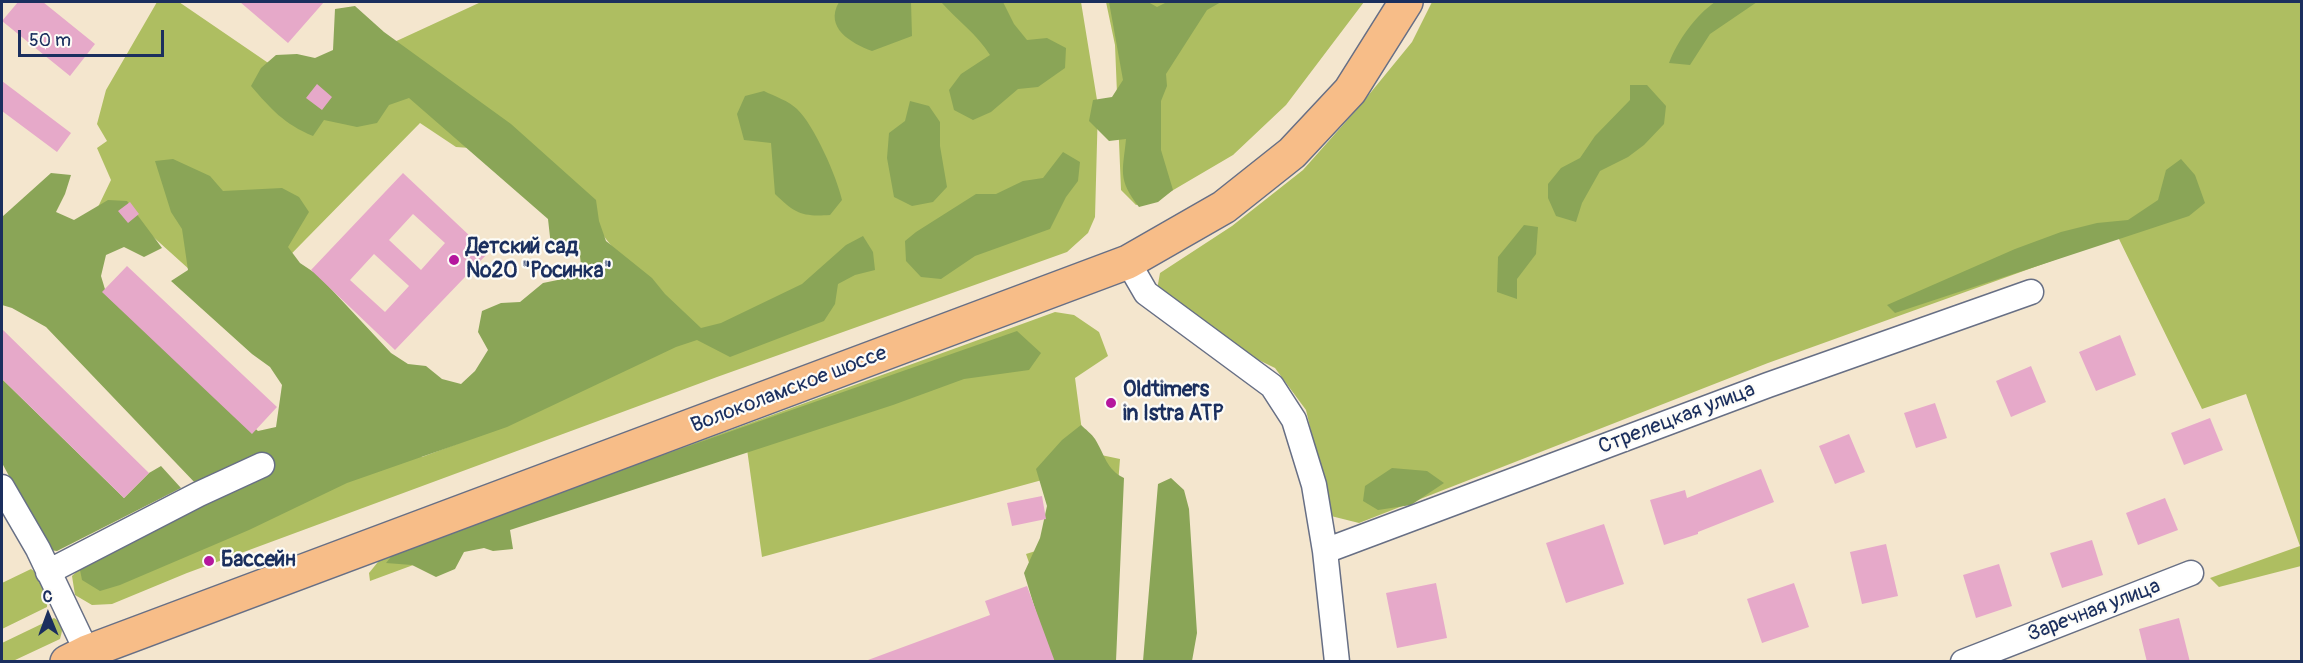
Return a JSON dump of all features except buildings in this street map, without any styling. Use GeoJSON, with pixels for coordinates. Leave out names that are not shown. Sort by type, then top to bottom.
{"type":"FeatureCollection","features":[{"type":"Feature","properties":{"kind":"main road","name":"Волоколамское шоссе"},"geometry":{"type":"LineString","coordinates":[[77,657],[1128,262],[1224,207],[1292,153],[1350,91],[1406,2]]}},
{"type":"Feature","properties":{"kind":"street"},"geometry":{"type":"LineString","coordinates":[[1128,262],[1146,293],[1272,386],[1294,420],[1314,485],[1325,552],[1337,662]]}},
{"type":"Feature","properties":{"kind":"street","name":"Стрелецкая улица"},"geometry":{"type":"LineString","coordinates":[[1325,552],[1757,389],[2031,292]]}},
{"type":"Feature","properties":{"kind":"street"},"geometry":{"type":"LineString","coordinates":[[48,572],[199,494],[262,465]]}},
{"type":"Feature","properties":{"kind":"street"},"geometry":{"type":"LineString","coordinates":[[2,487],[38,549],[67,608],[77,657]]}},
{"type":"Feature","properties":{"kind":"street","name":"Заречная улица"},"geometry":{"type":"LineString","coordinates":[[1963,662],[2191,573]]}},
{"type":"Feature","properties":{"kind":"green space"},"geometry":{"type":"Polygon","coordinates":[[[157,2],[179,2],[280,71],[390,44],[481,2],[1081,2],[1098,106],[1095,217],[1088,233],[1067,252],[717,377],[187,573],[112,604],[92,605],[75,595],[72,576],[85,563],[402,450],[422,457],[510,424],[676,329],[592,221],[527,152],[456,147],[420,123],[247,299],[343,408],[150,234],[98,207],[111,180],[97,148],[107,141],[97,124],[106,90],[157,2]]]}},
{"type":"Feature","properties":{"kind":"green space"},"geometry":{"type":"Polygon","coordinates":[[[839,2],[911,2],[912,36],[872,51],[864,48],[848,39],[837,27],[835,11],[839,2]]]}},
{"type":"Feature","properties":{"kind":"green space"},"geometry":{"type":"Polygon","coordinates":[[[941,2],[1003,2],[1014,24],[1027,40],[1047,38],[1066,48],[1065,68],[1038,87],[1018,89],[991,112],[973,120],[954,110],[949,90],[961,74],[990,55],[941,2]]]}},
{"type":"Feature","properties":{"kind":"green space"},"geometry":{"type":"Polygon","coordinates":[[[1106,2],[1364,2],[1286,105],[1233,155],[1158,199],[1136,205],[1121,190],[1115,45],[1106,2]]]}},
{"type":"Feature","properties":{"kind":"green space"},"geometry":{"type":"Polygon","coordinates":[[[1109,2],[1148,2],[1157,7],[1167,2],[1221,2],[1207,10],[1166,74],[1167,86],[1161,101],[1161,150],[1173,190],[1158,202],[1139,207],[1124,182],[1126,139],[1109,141],[1089,121],[1093,100],[1112,97],[1123,80],[1109,2]]]}},
{"type":"Feature","properties":{"kind":"green space"},"geometry":{"type":"Polygon","coordinates":[[[1432,2],[2301,2],[2301,566],[2219,587],[2210,578],[2300,546],[2246,394],[2202,409],[2118,237],[1768,363],[1359,523],[1331,516],[1306,410],[1275,368],[1177,320],[1155,301],[1160,273],[1232,226],[1303,170],[1412,42],[1432,2]]]}},
{"type":"Feature","properties":{"kind":"green space"},"geometry":{"type":"Polygon","coordinates":[[[1715,2],[1757,2],[1710,34],[1690,65],[1669,63],[1688,29],[1715,2]]]}},
{"type":"Feature","properties":{"kind":"green space"},"geometry":{"type":"Polygon","coordinates":[[[355,6],[384,32],[511,124],[596,200],[599,221],[606,241],[652,278],[665,294],[701,328],[721,323],[802,284],[846,245],[863,236],[873,252],[875,270],[855,275],[838,284],[835,304],[824,321],[730,357],[697,340],[676,347],[507,427],[347,483],[249,530],[120,585],[100,591],[82,580],[78,560],[198,486],[46,327],[2,305],[2,217],[51,173],[71,175],[56,212],[74,220],[108,200],[127,201],[162,248],[144,257],[124,247],[106,255],[101,276],[107,296],[258,431],[276,427],[282,385],[270,367],[252,354],[171,281],[188,270],[182,229],[171,212],[155,161],[173,159],[210,176],[223,191],[282,188],[299,197],[309,212],[288,247],[300,263],[318,275],[391,353],[408,364],[426,366],[442,379],[461,384],[475,371],[488,350],[478,332],[482,311],[501,303],[520,302],[543,283],[582,275],[580,256],[551,246],[548,219],[409,98],[389,105],[377,123],[357,127],[324,120],[313,136],[279,115],[251,86],[261,68],[276,55],[297,54],[315,58],[333,50],[335,9],[355,6]]]}},
{"type":"Feature","properties":{"kind":"green space"},"geometry":{"type":"Polygon","coordinates":[[[1630,85],[1647,85],[1666,106],[1664,124],[1644,145],[1628,157],[1600,171],[1582,203],[1576,222],[1556,216],[1548,198],[1548,184],[1561,168],[1580,158],[1595,136],[1630,100],[1630,85]]]}},
{"type":"Feature","properties":{"kind":"green space"},"geometry":{"type":"Polygon","coordinates":[[[764,91],[794,106],[804,117],[817,139],[830,165],[842,200],[830,215],[799,212],[775,194],[771,143],[744,140],[737,114],[745,96],[764,91]]]}},
{"type":"Feature","properties":{"kind":"green space"},"geometry":{"type":"Polygon","coordinates":[[[910,101],[929,106],[940,122],[940,146],[947,187],[933,202],[912,206],[894,197],[887,158],[889,133],[905,121],[910,101]]]}},
{"type":"Feature","properties":{"kind":"green space"},"geometry":{"type":"Polygon","coordinates":[[[1063,152],[1080,162],[1078,181],[1066,197],[1050,229],[975,256],[941,279],[921,277],[906,261],[905,241],[916,232],[976,194],[996,194],[1023,181],[1043,178],[1063,152]]]}},
{"type":"Feature","properties":{"kind":"green space"},"geometry":{"type":"Polygon","coordinates":[[[2181,159],[2195,175],[2205,203],[2189,216],[1895,313],[1887,305],[2015,249],[2061,232],[2097,223],[2128,220],[2158,200],[2166,170],[2181,159]]]}},
{"type":"Feature","properties":{"kind":"green space"},"geometry":{"type":"Polygon","coordinates":[[[1524,225],[1538,227],[1536,254],[1517,279],[1517,299],[1497,292],[1498,257],[1524,225]]]}},
{"type":"Feature","properties":{"kind":"green space"},"geometry":{"type":"Polygon","coordinates":[[[1055,312],[1074,315],[1099,332],[1108,356],[1075,378],[1084,446],[1101,455],[1120,459],[1104,661],[1063,661],[1026,554],[1042,549],[1053,477],[762,557],[746,442],[370,581],[369,573],[382,557],[1055,312]]]}},
{"type":"Feature","properties":{"kind":"green space"},"geometry":{"type":"Polygon","coordinates":[[[1017,331],[1041,353],[1029,370],[964,379],[893,405],[510,530],[513,549],[493,551],[484,548],[464,552],[455,569],[436,577],[412,565],[386,563],[398,548],[1017,331]]]}},
{"type":"Feature","properties":{"kind":"green space"},"geometry":{"type":"Polygon","coordinates":[[[2,379],[124,498],[149,473],[161,466],[181,488],[57,551],[49,550],[2,463],[2,379]]]}},
{"type":"Feature","properties":{"kind":"green space"},"geometry":{"type":"Polygon","coordinates":[[[1081,425],[1094,437],[1113,470],[1124,478],[1116,661],[1051,661],[1024,573],[1040,538],[1047,506],[1036,469],[1062,440],[1081,425]]]}},
{"type":"Feature","properties":{"kind":"green space"},"geometry":{"type":"Polygon","coordinates":[[[1392,468],[1427,471],[1444,483],[1411,505],[1378,510],[1363,501],[1365,486],[1392,468]]]}},
{"type":"Feature","properties":{"kind":"green space"},"geometry":{"type":"Polygon","coordinates":[[[1171,478],[1184,490],[1189,509],[1197,633],[1192,661],[1143,661],[1158,484],[1171,478]]]}},
{"type":"Feature","properties":{"kind":"green space"},"geometry":{"type":"Polygon","coordinates":[[[31,569],[41,577],[46,585],[47,607],[2,629],[2,583],[31,569]]]}},
{"type":"Feature","properties":{"kind":"green space"},"geometry":{"type":"Polygon","coordinates":[[[54,618],[60,622],[62,627],[60,639],[13,661],[2,662],[2,643],[54,618]]]}},
{"type":"Feature","properties":{"kind":"place","name":"Детский сад №20 \"Росинка\""},"geometry":{"type":"Point","coordinates":[454,260]}},
{"type":"Feature","properties":{"kind":"place","name":"Oldtimers in Istra ATP"},"geometry":{"type":"Point","coordinates":[1111,403]}},
{"type":"Feature","properties":{"kind":"place","name":"Бассейн"},"geometry":{"type":"Point","coordinates":[209,561]}}]}
